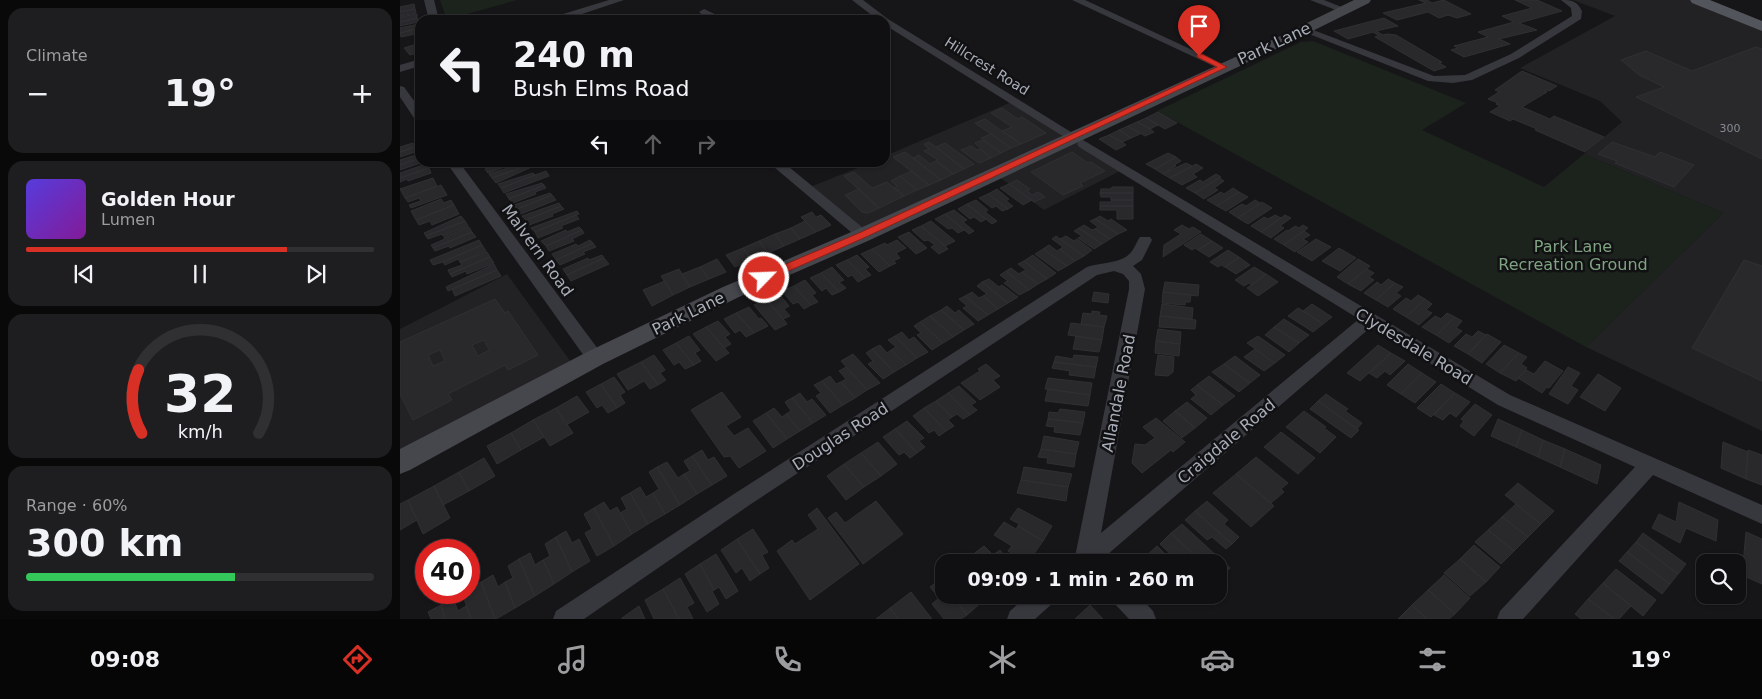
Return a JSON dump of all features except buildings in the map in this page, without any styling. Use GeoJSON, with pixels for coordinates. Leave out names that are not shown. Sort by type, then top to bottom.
{"type":"FeatureCollection","features":[{"type":"Feature","properties":{"kind":"main road"},"geometry":{"type":"LineString","coordinates":[[1697,0],[1762,26]]}},
{"type":"Feature","properties":{"kind":"main road"},"geometry":{"type":"LineString","coordinates":[[1716,0],[1762,18]]}},
{"type":"Feature","properties":{"kind":"street"},"geometry":{"type":"LineString","coordinates":[[429,0],[433,15]]}},
{"type":"Feature","properties":{"kind":"street"},"geometry":{"type":"LineString","coordinates":[[570,15],[619,0]]}},
{"type":"Feature","properties":{"kind":"street","name":"Hillcrest Road"},"geometry":{"type":"LineString","coordinates":[[857,0],[878,15]]}},
{"type":"Feature","properties":{"kind":"street"},"geometry":{"type":"LineString","coordinates":[[1077,0],[1224,67]]}},
{"type":"Feature","properties":{"kind":"street"},"geometry":{"type":"LineString","coordinates":[[1315,0],[1344,10]]}},
{"type":"Feature","properties":{"kind":"street","name":"Park Lane"},"geometry":{"type":"LineString","coordinates":[[400,462],[595,358],[731,292],[1078,141],[1224,67],[1364,0]]}},
{"type":"Feature","properties":{"kind":"street"},"geometry":{"type":"LineString","coordinates":[[1304,30],[1432,79],[1453,80],[1468,78],[1514,56],[1577,17],[1578,11],[1566,0]]}},
{"type":"Feature","properties":{"kind":"street"},"geometry":{"type":"LineString","coordinates":[[704,12],[709,15]]}},
{"type":"Feature","properties":{"kind":"street","name":"Hillcrest Road"},"geometry":{"type":"LineString","coordinates":[[890,23],[1078,141]]}},
{"type":"Feature","properties":{"kind":"street"},"geometry":{"type":"LineString","coordinates":[[400,69],[415,64]]}},
{"type":"Feature","properties":{"kind":"street"},"geometry":{"type":"LineString","coordinates":[[400,89],[415,109]]}},
{"type":"Feature","properties":{"kind":"street","name":"Clydesdale Road"},"geometry":{"type":"LineString","coordinates":[[1078,141],[1159,199],[1504,400],[1762,515]]}},
{"type":"Feature","properties":{"kind":"street","name":"Malvern Road"},"geometry":{"type":"LineString","coordinates":[[456,167],[595,358]]}},
{"type":"Feature","properties":{"kind":"street"},"geometry":{"type":"LineString","coordinates":[[780,167],[862,235]]}},
{"type":"Feature","properties":{"kind":"street"},"geometry":{"type":"LineString","coordinates":[[1121,267],[1137,256],[1145,240]]}},
{"type":"Feature","properties":{"kind":"street","name":"Douglas Road"},"geometry":{"type":"LineString","coordinates":[[564,619],[744,498],[1092,271],[1108,266],[1121,267]]}},
{"type":"Feature","properties":{"kind":"street","name":"Allandale Road"},"geometry":{"type":"LineString","coordinates":[[1087,554],[1138,282],[1134,275],[1121,267]]}},
{"type":"Feature","properties":{"kind":"street","name":"Craigdale Road"},"geometry":{"type":"LineString","coordinates":[[1094,554],[1369,320]]}},
{"type":"Feature","properties":{"kind":"street"},"geometry":{"type":"LineString","coordinates":[[1508,619],[1651,464]]}},
{"type":"Feature","properties":{"kind":"street"},"geometry":{"type":"LineString","coordinates":[[1018,619],[1035,604]]}},
{"type":"Feature","properties":{"kind":"street"},"geometry":{"type":"LineString","coordinates":[[1131,604],[1145,619]]}},
{"type":"Feature","properties":{"kind":"shaded area"},"geometry":{"type":"Polygon","coordinates":[[[1573,0],[1692,0],[1762,30],[1762,431],[1586,347],[1723,213],[1584,154],[1622,122],[1600,101],[1520,68],[1615,16],[1573,0]]]}},
{"type":"Feature","properties":{"kind":"shaded area"},"geometry":{"type":"Polygon","coordinates":[[[1014,101],[1122,170],[1044,210],[995,174],[863,235],[805,189],[860,167],[890,167],[890,154],[1014,101]]]}},
{"type":"Feature","properties":{"kind":"shaded area"},"geometry":{"type":"Polygon","coordinates":[[[507,274],[571,362],[400,451],[400,329],[507,274]]]}},
{"type":"Feature","properties":{"kind":"green space"},"geometry":{"type":"Polygon","coordinates":[[[440,0],[517,0],[468,15],[445,15],[440,0]]]}},
{"type":"Feature","properties":{"kind":"green space","name":"Park Lane Recreation Ground"},"geometry":{"type":"Polygon","coordinates":[[[1313,41],[1466,103],[1422,130],[1544,187],[1584,154],[1723,213],[1586,347],[1157,111],[1301,42],[1313,41]]]}},
{"type":"Feature","properties":{"kind":"route"},"geometry":{"type":"LineString","coordinates":[[764,278],[862,235],[1224,67],[1199,56]]}}]}
